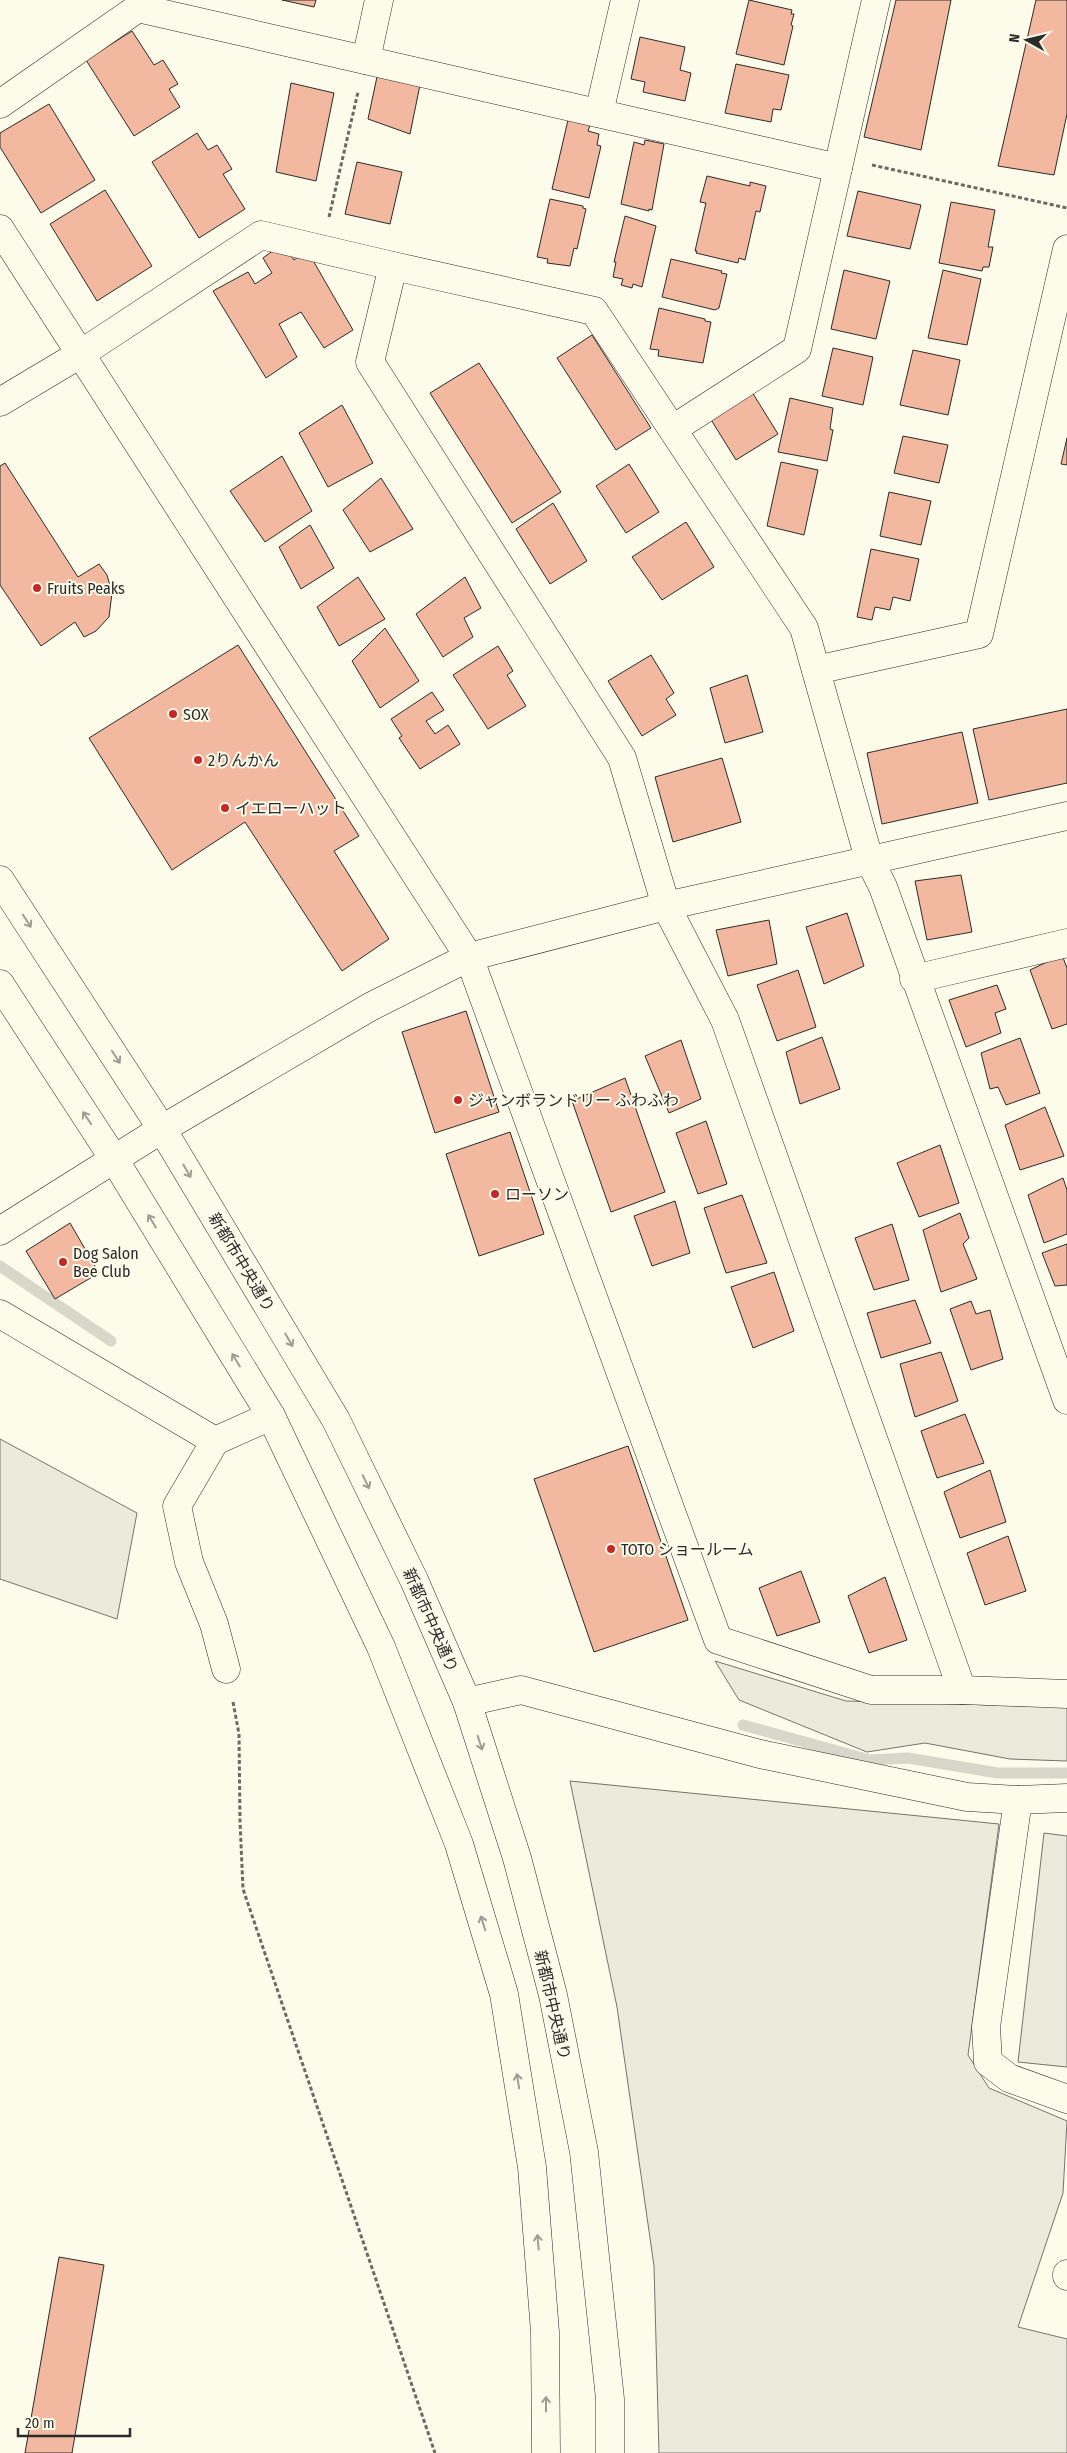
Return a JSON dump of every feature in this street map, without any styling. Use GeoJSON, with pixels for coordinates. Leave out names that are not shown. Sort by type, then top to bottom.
{"type":"FeatureCollection","features":[{"type":"Feature","properties":{"kind":"street"},"geometry":{"type":"LineString","coordinates":[[366,60],[379,0]]}},
{"type":"Feature","properties":{"kind":"street"},"geometry":{"type":"LineString","coordinates":[[599,114],[625,0]]}},
{"type":"Feature","properties":{"kind":"street"},"geometry":{"type":"LineString","coordinates":[[673,429],[797,349],[876,0]]}},
{"type":"Feature","properties":{"kind":"street"},"geometry":{"type":"LineString","coordinates":[[0,104],[139,4],[366,60],[599,114],[839,163]]}},
{"type":"Feature","properties":{"kind":"street"},"geometry":{"type":"LineString","coordinates":[[0,229],[82,353],[470,957],[718,1640],[870,1690],[962,1690],[1067,1694]]}},
{"type":"Feature","properties":{"kind":"street"},"geometry":{"type":"LineString","coordinates":[[0,402],[82,353],[261,235],[594,311],[804,628],[869,859],[882,887],[1067,1400]]}},
{"type":"Feature","properties":{"kind":"street"},"geometry":{"type":"LineString","coordinates":[[816,670],[979,634],[1067,249]]}},
{"type":"Feature","properties":{"kind":"street"},"geometry":{"type":"LineString","coordinates":[[393,266],[370,362],[622,758],[666,906],[725,1020],[962,1690]]}},
{"type":"Feature","properties":{"kind":"street"},"geometry":{"type":"LineString","coordinates":[[0,1232],[162,1128],[370,1007],[470,957],[666,906],[1067,816]]}},
{"type":"Feature","properties":{"kind":"street","name":"新都市中央通り"},"geometry":{"type":"LineString","coordinates":[[0,880],[162,1128],[336,1420],[414,1580],[467,1702],[517,1858],[553,1995],[584,2152],[610,2399],[610,2453]]}},
{"type":"Feature","properties":{"kind":"street"},"geometry":{"type":"LineString","coordinates":[[914,979],[1067,943]]}},
{"type":"Feature","properties":{"kind":"street"},"geometry":{"type":"LineString","coordinates":[[0,984],[114,1159],[271,1416],[381,1647],[459,1844],[504,1994],[533,2177],[545,2332],[546,2453]]}},
{"type":"Feature","properties":{"kind":"street"},"geometry":{"type":"LineString","coordinates":[[0,1314],[215,1441]]}},
{"type":"Feature","properties":{"kind":"street"},"geometry":{"type":"LineString","coordinates":[[226,1669],[214,1624],[189,1562],[177,1506],[215,1441],[271,1416]]}},
{"type":"Feature","properties":{"kind":"street"},"geometry":{"type":"LineString","coordinates":[[467,1702],[522,1690],[760,1754],[967,1797],[1018,1800],[1067,1798]]}},
{"type":"Feature","properties":{"kind":"street"},"geometry":{"type":"LineString","coordinates":[[1018,1800],[986,2027],[988,2062],[1009,2078],[1067,2100]]}},
{"type":"Feature","properties":{"kind":"path"},"geometry":{"type":"LineString","coordinates":[[322,249],[366,60]]}},
{"type":"Feature","properties":{"kind":"path"},"geometry":{"type":"LineString","coordinates":[[839,163],[1067,208]]}},
{"type":"Feature","properties":{"kind":"path"},"geometry":{"type":"LineString","coordinates":[[226,1669],[239,1734],[243,1889],[435,2453]]}},
{"type":"Feature","properties":{"kind":"shaded area"},"geometry":{"type":"Polygon","coordinates":[[[0,1439],[137,1513],[117,1619],[0,1579],[0,1439]]]}},
{"type":"Feature","properties":{"kind":"shaded area"},"geometry":{"type":"Polygon","coordinates":[[[715,1661],[846,1701],[1067,1707],[1067,1761],[1010,1759],[925,1743],[867,1752],[739,1700],[715,1661]]]}},
{"type":"Feature","properties":{"kind":"shaded area"},"geometry":{"type":"Polygon","coordinates":[[[570,1781],[999,1824],[968,2055],[989,2088],[1067,2121],[1063,2193],[1018,2327],[1067,2339],[1067,2453],[659,2453],[654,2266],[617,2007],[570,1781]]]}},
{"type":"Feature","properties":{"kind":"shaded area"},"geometry":{"type":"Polygon","coordinates":[[[1044,1833],[1067,1836],[1067,2067],[1018,2062],[1044,1833]]]}},
{"type":"Feature","properties":{"kind":"building"},"geometry":{"type":"Polygon","coordinates":[[[282,0],[316,0],[314,7],[282,0]]]}},
{"type":"Feature","properties":{"kind":"building"},"geometry":{"type":"Polygon","coordinates":[[[749,0],[792,10],[791,14],[794,14],[791,25],[793,26],[784,65],[736,54],[749,0]]]}},
{"type":"Feature","properties":{"kind":"building"},"geometry":{"type":"Polygon","coordinates":[[[896,0],[951,0],[921,150],[864,137],[896,0]]]}},
{"type":"Feature","properties":{"kind":"building"},"geometry":{"type":"Polygon","coordinates":[[[1036,0],[1067,0],[1067,114],[1054,175],[998,166],[1036,0]]]}},
{"type":"Feature","properties":{"kind":"building"},"geometry":{"type":"Polygon","coordinates":[[[132,31],[154,65],[163,60],[178,84],[169,89],[180,107],[134,136],[86,60],[132,31]]]}},
{"type":"Feature","properties":{"kind":"building"},"geometry":{"type":"Polygon","coordinates":[[[640,37],[685,47],[680,70],[691,73],[685,101],[643,92],[645,82],[631,79],[640,37]]]}},
{"type":"Feature","properties":{"kind":"building"},"geometry":{"type":"Polygon","coordinates":[[[736,64],[789,75],[781,110],[773,109],[771,122],[725,113],[736,64]]]}},
{"type":"Feature","properties":{"kind":"building"},"geometry":{"type":"Polygon","coordinates":[[[378,72],[421,80],[410,134],[368,119],[378,72]]]}},
{"type":"Feature","properties":{"kind":"building"},"geometry":{"type":"Polygon","coordinates":[[[291,83],[334,93],[316,181],[276,172],[291,83]]]}},
{"type":"Feature","properties":{"kind":"building"},"geometry":{"type":"Polygon","coordinates":[[[49,104],[95,180],[41,213],[0,147],[0,133],[49,104]]]}},
{"type":"Feature","properties":{"kind":"building"},"geometry":{"type":"Polygon","coordinates":[[[568,120],[590,125],[588,131],[599,134],[597,145],[601,146],[589,198],[552,189],[568,120]]]}},
{"type":"Feature","properties":{"kind":"building"},"geometry":{"type":"Polygon","coordinates":[[[197,133],[208,150],[217,145],[232,169],[223,174],[245,209],[199,238],[152,162],[197,133]]]}},
{"type":"Feature","properties":{"kind":"building"},"geometry":{"type":"Polygon","coordinates":[[[645,140],[664,144],[652,210],[649,209],[649,211],[621,204],[634,142],[644,145],[645,140]]]}},
{"type":"Feature","properties":{"kind":"building"},"geometry":{"type":"Polygon","coordinates":[[[357,162],[402,172],[390,224],[345,214],[357,162]]]}},
{"type":"Feature","properties":{"kind":"building"},"geometry":{"type":"Polygon","coordinates":[[[707,176],[750,186],[750,182],[766,186],[760,212],[756,211],[745,260],[739,258],[738,263],[696,253],[697,251],[695,251],[706,203],[700,202],[707,176]]]}},
{"type":"Feature","properties":{"kind":"building"},"geometry":{"type":"Polygon","coordinates":[[[105,190],[152,266],[97,301],[50,224],[105,190]]]}},
{"type":"Feature","properties":{"kind":"building"},"geometry":{"type":"Polygon","coordinates":[[[858,191],[921,205],[910,249],[847,236],[858,191]]]}},
{"type":"Feature","properties":{"kind":"building"},"geometry":{"type":"Polygon","coordinates":[[[550,199],[583,206],[586,209],[577,249],[574,248],[570,266],[547,263],[548,259],[537,257],[550,199]]]}},
{"type":"Feature","properties":{"kind":"building"},"geometry":{"type":"Polygon","coordinates":[[[951,202],[995,210],[988,247],[993,247],[989,267],[983,267],[982,271],[939,263],[951,202]]]}},
{"type":"Feature","properties":{"kind":"building"},"geometry":{"type":"Polygon","coordinates":[[[625,216],[656,226],[642,287],[633,284],[632,288],[621,285],[623,279],[613,277],[616,262],[614,262],[625,216]]]}},
{"type":"Feature","properties":{"kind":"building"},"geometry":{"type":"Polygon","coordinates":[[[282,244],[294,260],[307,250],[353,330],[324,348],[301,312],[279,324],[297,357],[266,378],[213,291],[248,272],[255,284],[272,273],[263,258],[282,244]]]}},
{"type":"Feature","properties":{"kind":"building"},"geometry":{"type":"Polygon","coordinates":[[[671,259],[722,271],[721,273],[727,274],[719,308],[715,310],[662,297],[671,259]]]}},
{"type":"Feature","properties":{"kind":"building"},"geometry":{"type":"Polygon","coordinates":[[[844,270],[890,281],[876,339],[831,329],[844,270]]]}},
{"type":"Feature","properties":{"kind":"building"},"geometry":{"type":"Polygon","coordinates":[[[943,270],[981,279],[967,345],[928,338],[943,270]]]}},
{"type":"Feature","properties":{"kind":"building"},"geometry":{"type":"Polygon","coordinates":[[[659,308],[711,322],[703,363],[658,356],[659,350],[650,349],[659,308]]]}},
{"type":"Feature","properties":{"kind":"building"},"geometry":{"type":"Polygon","coordinates":[[[592,335],[651,428],[616,450],[557,358],[592,335]]]}},
{"type":"Feature","properties":{"kind":"building"},"geometry":{"type":"Polygon","coordinates":[[[833,348],[873,357],[863,405],[822,396],[833,348]]]}},
{"type":"Feature","properties":{"kind":"building"},"geometry":{"type":"Polygon","coordinates":[[[913,350],[960,360],[948,415],[900,405],[913,350]]]}},
{"type":"Feature","properties":{"kind":"building"},"geometry":{"type":"Polygon","coordinates":[[[479,363],[561,492],[512,523],[430,393],[479,363]]]}},
{"type":"Feature","properties":{"kind":"building"},"geometry":{"type":"Polygon","coordinates":[[[752,392],[778,434],[736,460],[710,418],[752,392]]]}},
{"type":"Feature","properties":{"kind":"building"},"geometry":{"type":"Polygon","coordinates":[[[790,398],[833,408],[830,429],[833,430],[827,461],[778,452],[790,398]]]}},
{"type":"Feature","properties":{"kind":"building"},"geometry":{"type":"Polygon","coordinates":[[[342,405],[373,463],[328,487],[299,433],[342,405]]]}},
{"type":"Feature","properties":{"kind":"building"},"geometry":{"type":"Polygon","coordinates":[[[903,436],[948,445],[939,483],[894,473],[903,436]]]}},
{"type":"Feature","properties":{"kind":"building"},"geometry":{"type":"Polygon","coordinates":[[[1067,438],[1067,465],[1061,464],[1067,438]]]}},
{"type":"Feature","properties":{"kind":"building"},"geometry":{"type":"Polygon","coordinates":[[[282,456],[312,511],[265,542],[230,491],[282,456]]]}},
{"type":"Feature","properties":{"kind":"building"},"geometry":{"type":"Polygon","coordinates":[[[781,462],[818,470],[804,535],[767,526],[781,462]]]}},
{"type":"Feature","properties":{"kind":"building"},"geometry":{"type":"Polygon","coordinates":[[[5,463],[78,577],[99,564],[107,575],[112,593],[109,617],[96,631],[84,637],[75,622],[41,646],[0,585],[0,466],[5,463]]]}},
{"type":"Feature","properties":{"kind":"building"},"geometry":{"type":"Polygon","coordinates":[[[629,464],[659,512],[626,533],[596,486],[629,464]]]}},
{"type":"Feature","properties":{"kind":"building"},"geometry":{"type":"Polygon","coordinates":[[[381,478],[413,529],[370,552],[343,510],[381,478]]]}},
{"type":"Feature","properties":{"kind":"building"},"geometry":{"type":"Polygon","coordinates":[[[889,492],[931,501],[921,545],[880,536],[889,492]]]}},
{"type":"Feature","properties":{"kind":"building"},"geometry":{"type":"Polygon","coordinates":[[[553,503],[587,561],[550,584],[516,529],[553,503]]]}},
{"type":"Feature","properties":{"kind":"building"},"geometry":{"type":"Polygon","coordinates":[[[686,522],[714,567],[662,600],[632,557],[686,522]]]}},
{"type":"Feature","properties":{"kind":"building"},"geometry":{"type":"Polygon","coordinates":[[[310,525],[334,568],[301,589],[279,547],[310,525]]]}},
{"type":"Feature","properties":{"kind":"building"},"geometry":{"type":"Polygon","coordinates":[[[871,549],[919,559],[910,601],[893,597],[890,610],[875,607],[872,620],[857,617],[871,549]]]}},
{"type":"Feature","properties":{"kind":"building"},"geometry":{"type":"Polygon","coordinates":[[[358,577],[385,619],[339,646],[317,607],[358,577]]]}},
{"type":"Feature","properties":{"kind":"building"},"geometry":{"type":"Polygon","coordinates":[[[465,577],[481,608],[464,618],[473,637],[443,657],[416,614],[465,577]]]}},
{"type":"Feature","properties":{"kind":"building"},"geometry":{"type":"Polygon","coordinates":[[[385,628],[419,681],[380,708],[352,661],[385,628]]]}},
{"type":"Feature","properties":{"kind":"building"},"geometry":{"type":"Polygon","coordinates":[[[238,645],[359,836],[334,851],[389,939],[342,971],[245,822],[172,870],[89,738],[238,645]]]}},
{"type":"Feature","properties":{"kind":"building"},"geometry":{"type":"Polygon","coordinates":[[[498,646],[513,671],[507,675],[526,706],[488,729],[453,675],[498,646]]]}},
{"type":"Feature","properties":{"kind":"building"},"geometry":{"type":"Polygon","coordinates":[[[651,655],[674,693],[666,699],[676,715],[642,736],[608,681],[651,655]]]}},
{"type":"Feature","properties":{"kind":"building"},"geometry":{"type":"Polygon","coordinates":[[[747,675],[763,732],[725,743],[710,688],[747,675]]]}},
{"type":"Feature","properties":{"kind":"building"},"geometry":{"type":"Polygon","coordinates":[[[432,692],[444,710],[426,721],[435,734],[448,725],[460,744],[420,769],[399,738],[402,736],[391,719],[432,692]]]}},
{"type":"Feature","properties":{"kind":"building"},"geometry":{"type":"Polygon","coordinates":[[[1067,709],[1067,783],[989,800],[973,729],[1067,709]]]}},
{"type":"Feature","properties":{"kind":"building"},"geometry":{"type":"Polygon","coordinates":[[[962,732],[978,803],[882,824],[867,753],[962,732]]]}},
{"type":"Feature","properties":{"kind":"building"},"geometry":{"type":"Polygon","coordinates":[[[722,758],[741,822],[673,842],[655,777],[722,758]]]}},
{"type":"Feature","properties":{"kind":"building"},"geometry":{"type":"Polygon","coordinates":[[[961,875],[972,932],[927,940],[915,881],[961,875]]]}},
{"type":"Feature","properties":{"kind":"building"},"geometry":{"type":"Polygon","coordinates":[[[847,913],[864,966],[824,984],[806,927],[847,913]]]}},
{"type":"Feature","properties":{"kind":"building"},"geometry":{"type":"Polygon","coordinates":[[[769,920],[777,964],[728,976],[716,930],[769,920]]]}},
{"type":"Feature","properties":{"kind":"building"},"geometry":{"type":"Polygon","coordinates":[[[1062,955],[1067,968],[1067,1024],[1052,1029],[1030,970],[1062,955]]]}},
{"type":"Feature","properties":{"kind":"building"},"geometry":{"type":"Polygon","coordinates":[[[798,970],[816,1027],[777,1041],[757,985],[798,970]]]}},
{"type":"Feature","properties":{"kind":"building"},"geometry":{"type":"Polygon","coordinates":[[[997,985],[1006,1009],[995,1013],[1001,1033],[966,1047],[949,1000],[997,985]]]}},
{"type":"Feature","properties":{"kind":"building"},"geometry":{"type":"Polygon","coordinates":[[[466,1011],[499,1112],[435,1133],[402,1032],[466,1011]]]}},
{"type":"Feature","properties":{"kind":"building"},"geometry":{"type":"Polygon","coordinates":[[[822,1037],[840,1089],[800,1104],[786,1052],[822,1037]]]}},
{"type":"Feature","properties":{"kind":"building"},"geometry":{"type":"Polygon","coordinates":[[[1020,1038],[1040,1093],[1006,1105],[998,1087],[990,1089],[981,1053],[1020,1038]]]}},
{"type":"Feature","properties":{"kind":"building"},"geometry":{"type":"Polygon","coordinates":[[[681,1040],[701,1099],[669,1113],[645,1056],[681,1040]]]}},
{"type":"Feature","properties":{"kind":"building"},"geometry":{"type":"Polygon","coordinates":[[[625,1078],[665,1192],[611,1212],[572,1101],[625,1078]]]}},
{"type":"Feature","properties":{"kind":"building"},"geometry":{"type":"Polygon","coordinates":[[[1045,1107],[1064,1156],[1020,1170],[1005,1125],[1045,1107]]]}},
{"type":"Feature","properties":{"kind":"building"},"geometry":{"type":"Polygon","coordinates":[[[706,1121],[727,1184],[698,1194],[676,1133],[706,1121]]]}},
{"type":"Feature","properties":{"kind":"building","name":"ローソン"},"geometry":{"type":"Polygon","coordinates":[[[510,1132],[544,1234],[479,1256],[446,1154],[510,1132]]]}},
{"type":"Feature","properties":{"kind":"building"},"geometry":{"type":"Polygon","coordinates":[[[940,1145],[959,1203],[919,1217],[897,1163],[940,1145]]]}},
{"type":"Feature","properties":{"kind":"building"},"geometry":{"type":"Polygon","coordinates":[[[1063,1178],[1067,1190],[1067,1234],[1044,1243],[1028,1195],[1063,1178]]]}},
{"type":"Feature","properties":{"kind":"building"},"geometry":{"type":"Polygon","coordinates":[[[742,1195],[767,1263],[726,1273],[704,1208],[742,1195]]]}},
{"type":"Feature","properties":{"kind":"building"},"geometry":{"type":"Polygon","coordinates":[[[675,1201],[690,1253],[652,1266],[634,1216],[675,1201]]]}},
{"type":"Feature","properties":{"kind":"building"},"geometry":{"type":"Polygon","coordinates":[[[960,1213],[969,1238],[963,1244],[977,1279],[941,1292],[923,1230],[960,1213]]]}},
{"type":"Feature","properties":{"kind":"building","name":"Dog Salon Bee Club"},"geometry":{"type":"Polygon","coordinates":[[[70,1223],[99,1273],[55,1299],[26,1251],[70,1223]]]}},
{"type":"Feature","properties":{"kind":"building"},"geometry":{"type":"Polygon","coordinates":[[[892,1224],[909,1280],[874,1290],[855,1238],[892,1224]]]}},
{"type":"Feature","properties":{"kind":"building"},"geometry":{"type":"Polygon","coordinates":[[[1067,1244],[1067,1285],[1055,1286],[1042,1253],[1067,1244]]]}},
{"type":"Feature","properties":{"kind":"building"},"geometry":{"type":"Polygon","coordinates":[[[774,1272],[794,1331],[753,1348],[731,1287],[774,1272]]]}},
{"type":"Feature","properties":{"kind":"building"},"geometry":{"type":"Polygon","coordinates":[[[915,1300],[931,1343],[881,1358],[867,1313],[915,1300]]]}},
{"type":"Feature","properties":{"kind":"building"},"geometry":{"type":"Polygon","coordinates":[[[971,1301],[976,1314],[990,1310],[1003,1359],[971,1370],[950,1309],[971,1301]]]}},
{"type":"Feature","properties":{"kind":"building"},"geometry":{"type":"Polygon","coordinates":[[[941,1352],[958,1401],[915,1417],[900,1364],[941,1352]]]}},
{"type":"Feature","properties":{"kind":"building"},"geometry":{"type":"Polygon","coordinates":[[[965,1414],[984,1463],[937,1478],[921,1431],[965,1414]]]}},
{"type":"Feature","properties":{"kind":"building","name":"TOTO ショールーム"},"geometry":{"type":"Polygon","coordinates":[[[628,1446],[688,1620],[594,1652],[534,1479],[628,1446]]]}},
{"type":"Feature","properties":{"kind":"building"},"geometry":{"type":"Polygon","coordinates":[[[990,1470],[1006,1522],[960,1538],[944,1492],[990,1470]]]}},
{"type":"Feature","properties":{"kind":"building"},"geometry":{"type":"Polygon","coordinates":[[[1008,1536],[1026,1591],[985,1605],[967,1553],[1008,1536]]]}},
{"type":"Feature","properties":{"kind":"building"},"geometry":{"type":"Polygon","coordinates":[[[801,1571],[820,1622],[777,1636],[759,1588],[801,1571]]]}},
{"type":"Feature","properties":{"kind":"building"},"geometry":{"type":"Polygon","coordinates":[[[885,1577],[907,1640],[869,1653],[848,1596],[885,1577]]]}},
{"type":"Feature","properties":{"kind":"building"},"geometry":{"type":"Polygon","coordinates":[[[59,2257],[104,2265],[72,2453],[25,2453],[59,2257]]]}},
{"type":"Feature","properties":{"kind":"waterway"},"geometry":{"type":"LineString","coordinates":[[0,1266],[111,1341]]}},
{"type":"Feature","properties":{"kind":"waterway"},"geometry":{"type":"LineString","coordinates":[[743,1725],[870,1760],[908,1758],[998,1773],[1067,1773]]}},
{"type":"Feature","properties":{"kind":"place","name":"Fruits Peaks"},"geometry":{"type":"Point","coordinates":[37,588]}},
{"type":"Feature","properties":{"kind":"place","name":"SOX"},"geometry":{"type":"Point","coordinates":[173,714]}},
{"type":"Feature","properties":{"kind":"place","name":"2りんかん"},"geometry":{"type":"Point","coordinates":[198,760]}},
{"type":"Feature","properties":{"kind":"place","name":"イエローハット"},"geometry":{"type":"Point","coordinates":[225,808]}},
{"type":"Feature","properties":{"kind":"place","name":"ジャンボランドリー ふわふわ"},"geometry":{"type":"Point","coordinates":[458,1100]}},
{"type":"Feature","properties":{"kind":"place","name":"ローソン"},"geometry":{"type":"Point","coordinates":[495,1194]}},
{"type":"Feature","properties":{"kind":"place","name":"Dog Salon Bee Club"},"geometry":{"type":"Point","coordinates":[63,1262]}},
{"type":"Feature","properties":{"kind":"place","name":"TOTO ショールーム"},"geometry":{"type":"Point","coordinates":[611,1549]}}]}
